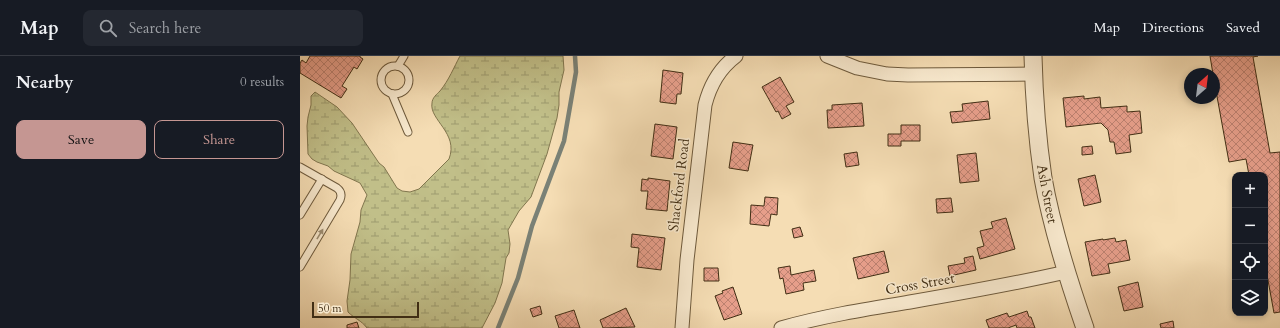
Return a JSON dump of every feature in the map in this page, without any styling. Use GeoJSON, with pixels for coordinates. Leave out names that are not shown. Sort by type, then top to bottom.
{"type":"FeatureCollection","features":[{"type":"Feature","properties":{"kind":"street","name":"Shackford Road"},"geometry":{"type":"LineString","coordinates":[[682,328],[687,260],[705,105],[710,89],[719,72],[736,56]]}},
{"type":"Feature","properties":{"kind":"street"},"geometry":{"type":"LineString","coordinates":[[827,56],[870,72],[887,74],[1034,74]]}},
{"type":"Feature","properties":{"kind":"street","name":"Ash Street"},"geometry":{"type":"LineString","coordinates":[[1033,56],[1037,129],[1043,178],[1054,231],[1085,328]]}},
{"type":"Feature","properties":{"kind":"street","name":"Cross Street"},"geometry":{"type":"LineString","coordinates":[[781,328],[862,310],[1011,284],[1066,272]]}},
{"type":"Feature","properties":{"kind":"lane"},"geometry":{"type":"LineString","coordinates":[[398,66],[404,56]]}},
{"type":"Feature","properties":{"kind":"lane"},"geometry":{"type":"LineString","coordinates":[[398,66],[407,72],[409,81],[405,90],[401,93],[392,94],[384,90],[381,77],[386,69],[398,66]]}},
{"type":"Feature","properties":{"kind":"lane"},"geometry":{"type":"LineString","coordinates":[[392,94],[408,132]]}},
{"type":"Feature","properties":{"kind":"lane"},"geometry":{"type":"LineString","coordinates":[[300,167],[338,189],[341,193],[341,198],[300,267]]}},
{"type":"Feature","properties":{"kind":"lane"},"geometry":{"type":"LineString","coordinates":[[300,215],[322,179]]}},
{"type":"Feature","properties":{"kind":"green space"},"geometry":{"type":"Polygon","coordinates":[[[460,56],[563,56],[564,70],[559,92],[557,118],[547,154],[531,197],[519,211],[508,230],[510,244],[509,253],[506,258],[502,283],[495,303],[482,328],[367,328],[348,312],[347,301],[350,280],[351,254],[360,222],[361,210],[367,195],[360,183],[334,171],[328,166],[317,162],[308,154],[307,126],[311,96],[315,92],[337,107],[352,123],[379,163],[384,167],[397,188],[402,191],[410,192],[419,189],[449,159],[451,150],[450,142],[432,109],[432,101],[451,74],[460,56]]]}},
{"type":"Feature","properties":{"kind":"building"},"geometry":{"type":"Polygon","coordinates":[[[310,56],[360,56],[363,59],[357,69],[354,67],[342,86],[347,89],[341,98],[300,73],[300,63],[302,60],[306,63],[310,56]]]}},
{"type":"Feature","properties":{"kind":"building"},"geometry":{"type":"Polygon","coordinates":[[[1210,56],[1258,56],[1253,57],[1270,153],[1280,152],[1280,312],[1274,313],[1268,280],[1268,172],[1248,172],[1246,159],[1229,162],[1218,104],[1220,104],[1220,68],[1212,68],[1210,56]]]}},
{"type":"Feature","properties":{"kind":"building"},"geometry":{"type":"Polygon","coordinates":[[[663,70],[683,73],[681,94],[677,94],[676,104],[660,102],[663,70]]]}},
{"type":"Feature","properties":{"kind":"building"},"geometry":{"type":"Polygon","coordinates":[[[780,77],[794,102],[786,106],[791,114],[782,119],[778,111],[776,112],[762,87],[780,77]]]}},
{"type":"Feature","properties":{"kind":"building"},"geometry":{"type":"Polygon","coordinates":[[[1084,96],[1084,99],[1100,97],[1101,108],[1127,106],[1127,112],[1140,111],[1142,133],[1129,135],[1131,152],[1116,154],[1114,142],[1110,142],[1108,130],[1101,123],[1066,127],[1063,98],[1084,96]]]}},
{"type":"Feature","properties":{"kind":"building"},"geometry":{"type":"Polygon","coordinates":[[[988,101],[990,119],[952,123],[950,112],[963,111],[962,104],[988,101]]]}},
{"type":"Feature","properties":{"kind":"building"},"geometry":{"type":"Polygon","coordinates":[[[862,103],[864,126],[828,128],[827,110],[832,110],[832,105],[862,103]]]}},
{"type":"Feature","properties":{"kind":"building"},"geometry":{"type":"Polygon","coordinates":[[[655,124],[677,127],[673,159],[651,156],[655,124]]]}},
{"type":"Feature","properties":{"kind":"building"},"geometry":{"type":"Polygon","coordinates":[[[901,125],[920,125],[920,141],[901,141],[901,146],[888,146],[888,134],[901,134],[901,125]]]}},
{"type":"Feature","properties":{"kind":"building"},"geometry":{"type":"Polygon","coordinates":[[[733,142],[753,145],[748,171],[729,168],[733,142]]]}},
{"type":"Feature","properties":{"kind":"building"},"geometry":{"type":"Polygon","coordinates":[[[1092,146],[1093,154],[1082,155],[1082,147],[1092,146]]]}},
{"type":"Feature","properties":{"kind":"building"},"geometry":{"type":"Polygon","coordinates":[[[857,152],[859,165],[846,167],[844,154],[857,152]]]}},
{"type":"Feature","properties":{"kind":"building"},"geometry":{"type":"Polygon","coordinates":[[[976,153],[979,181],[960,183],[957,155],[976,153]]]}},
{"type":"Feature","properties":{"kind":"building"},"geometry":{"type":"Polygon","coordinates":[[[1095,175],[1101,202],[1084,206],[1078,179],[1095,175]]]}},
{"type":"Feature","properties":{"kind":"building"},"geometry":{"type":"Polygon","coordinates":[[[648,178],[670,181],[667,211],[646,209],[648,191],[641,191],[642,179],[648,180],[648,178]]]}},
{"type":"Feature","properties":{"kind":"building"},"geometry":{"type":"Polygon","coordinates":[[[765,197],[778,198],[777,215],[771,214],[769,226],[750,224],[751,205],[764,206],[765,197]]]}},
{"type":"Feature","properties":{"kind":"building"},"geometry":{"type":"Polygon","coordinates":[[[951,198],[953,212],[937,213],[936,199],[951,198]]]}},
{"type":"Feature","properties":{"kind":"building"},"geometry":{"type":"Polygon","coordinates":[[[1006,218],[1015,249],[980,259],[977,248],[984,246],[980,231],[993,228],[991,222],[1006,218]]]}},
{"type":"Feature","properties":{"kind":"building"},"geometry":{"type":"Polygon","coordinates":[[[800,227],[803,236],[794,238],[792,229],[800,227]]]}},
{"type":"Feature","properties":{"kind":"building"},"geometry":{"type":"Polygon","coordinates":[[[632,234],[665,238],[661,270],[637,267],[639,248],[631,247],[632,234]]]}},
{"type":"Feature","properties":{"kind":"building"},"geometry":{"type":"Polygon","coordinates":[[[1115,238],[1116,242],[1126,240],[1130,260],[1108,264],[1110,273],[1092,276],[1085,242],[1115,238]]]}},
{"type":"Feature","properties":{"kind":"building"},"geometry":{"type":"Polygon","coordinates":[[[884,251],[889,272],[858,279],[853,258],[884,251]]]}},
{"type":"Feature","properties":{"kind":"building"},"geometry":{"type":"Polygon","coordinates":[[[973,256],[976,270],[950,276],[948,266],[965,263],[964,258],[973,256]]]}},
{"type":"Feature","properties":{"kind":"building"},"geometry":{"type":"Polygon","coordinates":[[[790,266],[791,275],[814,270],[816,281],[803,283],[804,290],[786,294],[783,278],[780,279],[778,268],[790,266]]]}},
{"type":"Feature","properties":{"kind":"building"},"geometry":{"type":"Polygon","coordinates":[[[704,268],[718,268],[719,281],[704,281],[704,268]]]}},
{"type":"Feature","properties":{"kind":"building"},"geometry":{"type":"Polygon","coordinates":[[[1138,282],[1143,307],[1124,311],[1118,287],[1138,282]]]}},
{"type":"Feature","properties":{"kind":"building"},"geometry":{"type":"Polygon","coordinates":[[[733,287],[742,314],[724,320],[715,296],[723,293],[722,291],[733,287]]]}},
{"type":"Feature","properties":{"kind":"building"},"geometry":{"type":"Polygon","coordinates":[[[540,306],[542,314],[533,317],[530,309],[540,306]]]}},
{"type":"Feature","properties":{"kind":"building"},"geometry":{"type":"Polygon","coordinates":[[[626,308],[635,327],[603,328],[600,320],[626,308]]]}},
{"type":"Feature","properties":{"kind":"building"},"geometry":{"type":"Polygon","coordinates":[[[574,310],[580,328],[559,328],[555,316],[574,310]]]}},
{"type":"Feature","properties":{"kind":"building"},"geometry":{"type":"Polygon","coordinates":[[[1027,311],[1035,328],[1017,328],[1016,325],[1008,328],[989,328],[986,320],[1007,313],[1009,317],[1027,311]]]}},
{"type":"Feature","properties":{"kind":"building"},"geometry":{"type":"Polygon","coordinates":[[[1173,321],[1174,328],[1161,328],[1160,324],[1173,321]]]}},
{"type":"Feature","properties":{"kind":"building"},"geometry":{"type":"Polygon","coordinates":[[[357,322],[359,328],[347,328],[347,325],[357,322]]]}},
{"type":"Feature","properties":{"kind":"waterway"},"geometry":{"type":"LineString","coordinates":[[498,328],[518,278],[532,226],[564,141],[576,72],[575,56]]}}]}
